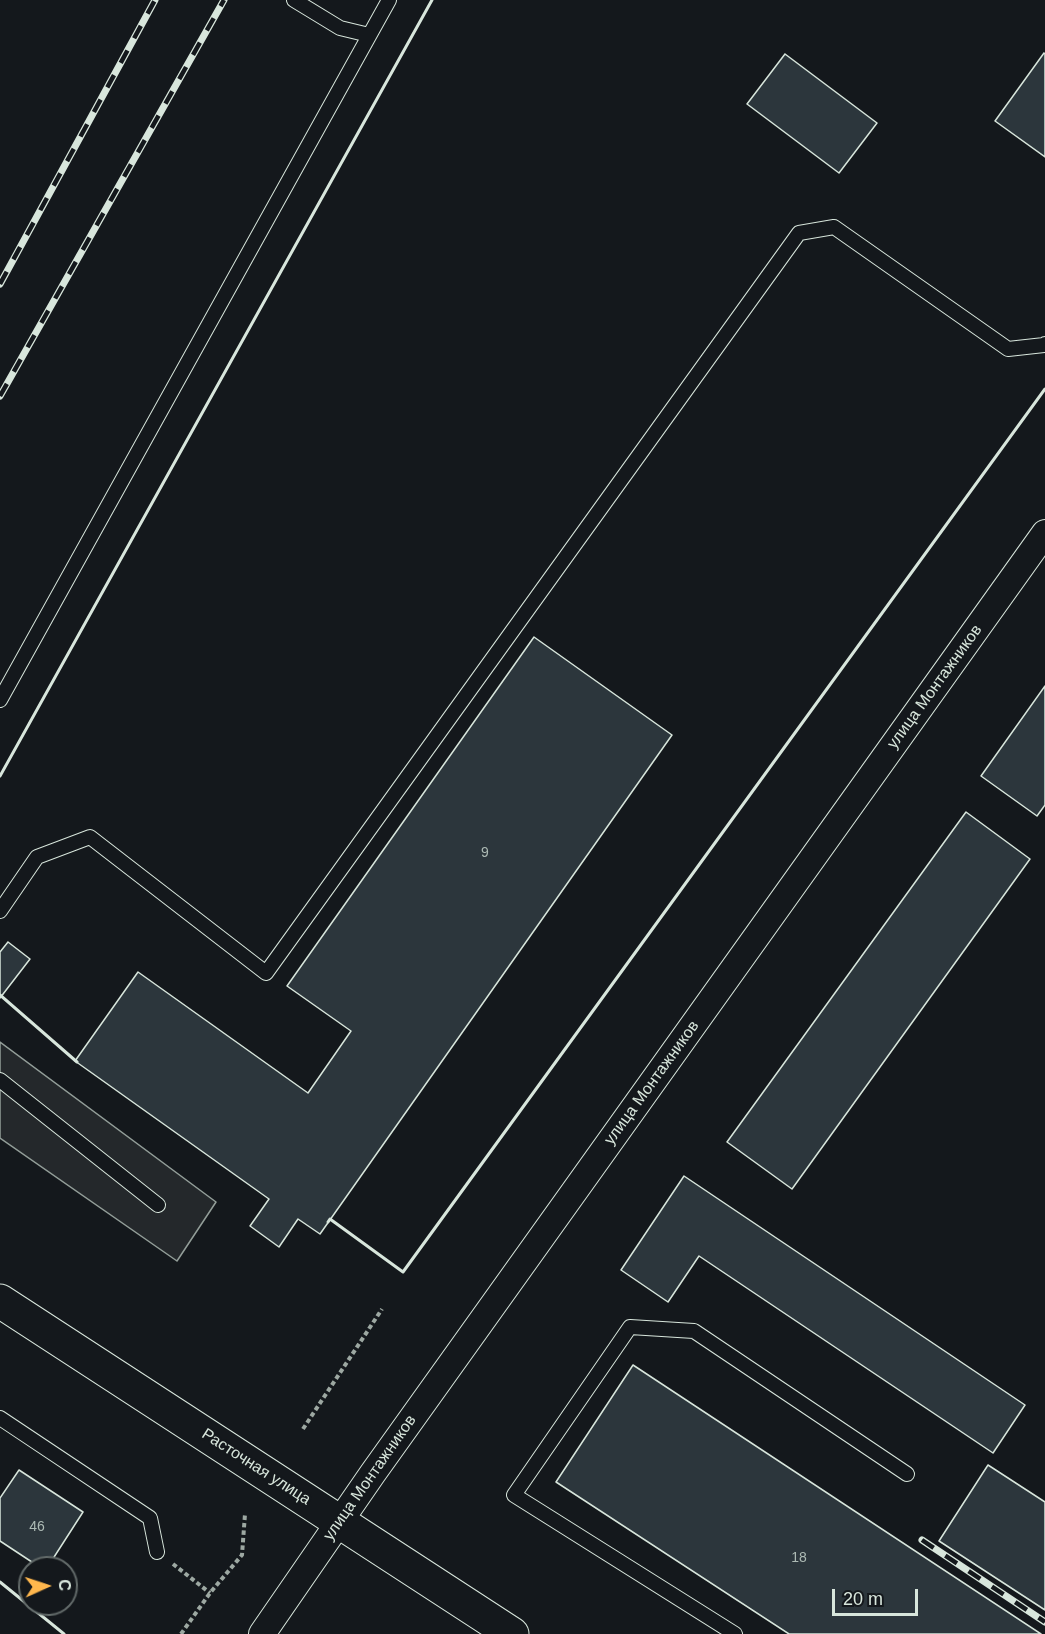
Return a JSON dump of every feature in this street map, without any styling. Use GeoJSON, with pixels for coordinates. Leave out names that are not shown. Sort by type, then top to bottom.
{"type":"FeatureCollection","features":[{"type":"Feature","properties":{"kind":"main road","name":"Расточная улица"},"geometry":{"type":"LineString","coordinates":[[0,1301],[511,1634]]}},
{"type":"Feature","properties":{"kind":"street","name":"улица Монтажников"},"geometry":{"type":"LineString","coordinates":[[262,1634],[340,1521],[1043,540]]}},
{"type":"Feature","properties":{"kind":"lane"},"geometry":{"type":"LineString","coordinates":[[294,0],[340,28],[369,36]]}},
{"type":"Feature","properties":{"kind":"lane"},"geometry":{"type":"LineString","coordinates":[[0,700],[389,0]]}},
{"type":"Feature","properties":{"kind":"lane"},"geometry":{"type":"LineString","coordinates":[[0,911],[37,857],[90,837],[266,974],[799,233],[834,227],[1008,349],[1045,344]]}},
{"type":"Feature","properties":{"kind":"lane"},"geometry":{"type":"LineString","coordinates":[[0,1080],[158,1205]]}},
{"type":"Feature","properties":{"kind":"lane"},"geometry":{"type":"LineString","coordinates":[[735,1634],[514,1495],[630,1327],[694,1331],[907,1474]]}},
{"type":"Feature","properties":{"kind":"lane"},"geometry":{"type":"LineString","coordinates":[[0,1418],[150,1518],[158,1552]]}},
{"type":"Feature","properties":{"kind":"path"},"geometry":{"type":"LineString","coordinates":[[303,1429],[382,1309]]}},
{"type":"Feature","properties":{"kind":"path"},"geometry":{"type":"LineString","coordinates":[[181,1634],[210,1593],[242,1555],[245,1514]]}},
{"type":"Feature","properties":{"kind":"path"},"geometry":{"type":"LineString","coordinates":[[158,1552],[210,1593]]}},
{"type":"Feature","properties":{"kind":"shaded area"},"geometry":{"type":"Polygon","coordinates":[[[0,1042],[216,1202],[177,1261],[0,1138],[0,1042]]]}},
{"type":"Feature","properties":{"kind":"building"},"geometry":{"type":"Polygon","coordinates":[[[785,54],[877,123],[839,173],[747,104],[785,54]]]}},
{"type":"Feature","properties":{"kind":"building"},"geometry":{"type":"Polygon","coordinates":[[[1045,54],[1045,157],[995,121],[1045,54]]]}},
{"type":"Feature","properties":{"kind":"building"},"geometry":{"type":"Polygon","coordinates":[[[534,637],[672,735],[320,1234],[298,1219],[279,1247],[250,1226],[269,1199],[75,1061],[138,972],[308,1093],[351,1031],[287,986],[534,637]]]}},
{"type":"Feature","properties":{"kind":"building"},"geometry":{"type":"Polygon","coordinates":[[[1045,686],[1045,805],[1037,816],[981,776],[1045,686]]]}},
{"type":"Feature","properties":{"kind":"building"},"geometry":{"type":"Polygon","coordinates":[[[966,812],[1030,859],[792,1189],[727,1142],[966,812]]]}},
{"type":"Feature","properties":{"kind":"building"},"geometry":{"type":"Polygon","coordinates":[[[8,942],[30,959],[0,998],[0,952],[8,942]]]}},
{"type":"Feature","properties":{"kind":"building"},"geometry":{"type":"Polygon","coordinates":[[[684,1176],[1025,1405],[993,1453],[699,1256],[668,1302],[621,1270],[684,1176]]]}},
{"type":"Feature","properties":{"kind":"building"},"geometry":{"type":"Polygon","coordinates":[[[633,1365],[1041,1634],[789,1634],[556,1482],[633,1365]]]}},
{"type":"Feature","properties":{"kind":"building"},"geometry":{"type":"Polygon","coordinates":[[[988,1465],[1045,1502],[1045,1610],[939,1541],[988,1465]]]}},
{"type":"Feature","properties":{"kind":"building"},"geometry":{"type":"Polygon","coordinates":[[[19,1470],[83,1512],[55,1556],[23,1556],[0,1541],[0,1498],[19,1470]]]}},
{"type":"Feature","properties":{"kind":"railway"},"geometry":{"type":"LineString","coordinates":[[0,284],[155,0]]}},
{"type":"Feature","properties":{"kind":"railway"},"geometry":{"type":"LineString","coordinates":[[0,396],[224,0]]}},
{"type":"Feature","properties":{"kind":"railway"},"geometry":{"type":"LineString","coordinates":[[922,1540],[1045,1622]]}},
{"type":"Feature","properties":{"kind":"fence"},"geometry":{"type":"LineString","coordinates":[[0,776],[432,0]]}},
{"type":"Feature","properties":{"kind":"wall"},"geometry":{"type":"LineString","coordinates":[[0,776],[432,0]]}},
{"type":"Feature","properties":{"kind":"wall"},"geometry":{"type":"LineString","coordinates":[[328,1222],[330,1219],[403,1272],[1045,389]]}},
{"type":"Feature","properties":{"kind":"wall"},"geometry":{"type":"LineString","coordinates":[[0,995],[77,1062]]}},
{"type":"Feature","properties":{"kind":"wall"},"geometry":{"type":"LineString","coordinates":[[0,1582],[64,1634]]}}]}
